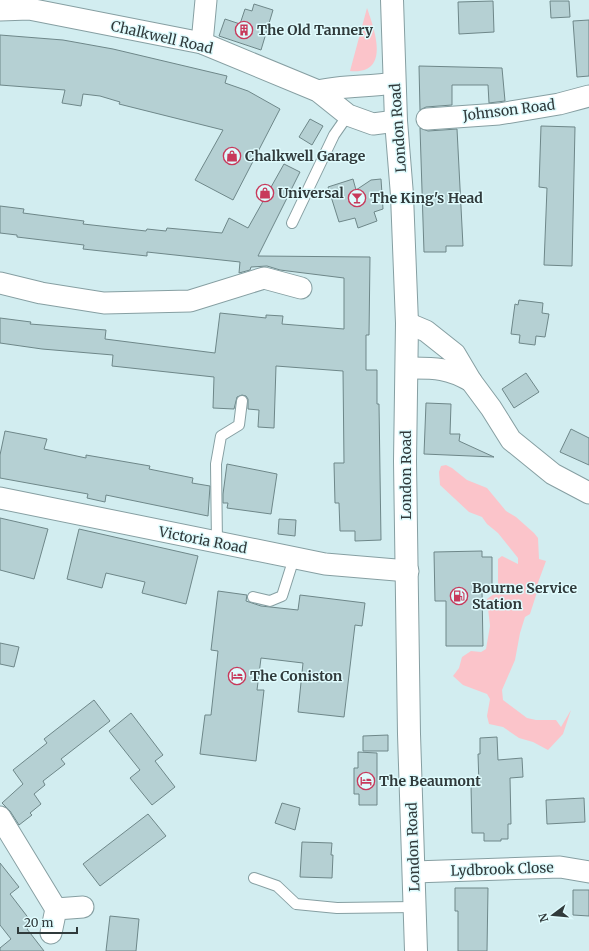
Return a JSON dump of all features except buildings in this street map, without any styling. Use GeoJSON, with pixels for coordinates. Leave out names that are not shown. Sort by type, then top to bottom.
{"type":"FeatureCollection","features":[{"type":"Feature","properties":{"kind":"main road","name":"London Road"},"geometry":{"type":"LineString","coordinates":[[392,0],[394,83],[402,195],[407,323],[405,461],[408,571],[409,734],[416,907],[416,951]]}},
{"type":"Feature","properties":{"kind":"street"},"geometry":{"type":"LineString","coordinates":[[202,43],[206,0]]}},
{"type":"Feature","properties":{"kind":"street","name":"Chalkwell Road"},"geometry":{"type":"LineString","coordinates":[[0,10],[29,10],[202,43],[318,91],[348,115],[372,124],[396,121]]}},
{"type":"Feature","properties":{"kind":"street"},"geometry":{"type":"LineString","coordinates":[[318,91],[330,88],[366,87],[394,83]]}},
{"type":"Feature","properties":{"kind":"street","name":"Johnson Road"},"geometry":{"type":"LineString","coordinates":[[427,119],[500,114],[559,104],[589,96]]}},
{"type":"Feature","properties":{"kind":"street"},"geometry":{"type":"LineString","coordinates":[[0,283],[41,293],[104,304],[190,300],[264,278],[301,288]]}},
{"type":"Feature","properties":{"kind":"street"},"geometry":{"type":"LineString","coordinates":[[407,323],[426,331],[455,354],[471,381],[491,408],[511,440],[553,474],[589,493]]}},
{"type":"Feature","properties":{"kind":"street"},"geometry":{"type":"LineString","coordinates":[[407,368],[443,368],[456,372],[471,381]]}},
{"type":"Feature","properties":{"kind":"street","name":"Victoria Road"},"geometry":{"type":"LineString","coordinates":[[0,498],[325,564],[408,571]]}},
{"type":"Feature","properties":{"kind":"street"},"geometry":{"type":"LineString","coordinates":[[0,817],[56,909],[51,933]]}},
{"type":"Feature","properties":{"kind":"street","name":"Lydbrook Close"},"geometry":{"type":"LineString","coordinates":[[414,872],[560,867],[589,872]]}},
{"type":"Feature","properties":{"kind":"street"},"geometry":{"type":"LineString","coordinates":[[56,909],[83,907]]}},
{"type":"Feature","properties":{"kind":"lane"},"geometry":{"type":"LineString","coordinates":[[292,223],[334,135],[348,115]]}},
{"type":"Feature","properties":{"kind":"lane"},"geometry":{"type":"LineString","coordinates":[[218,543],[216,464],[220,436],[239,425],[242,401]]}},
{"type":"Feature","properties":{"kind":"lane"},"geometry":{"type":"LineString","coordinates":[[253,598],[270,601],[282,596],[294,558]]}},
{"type":"Feature","properties":{"kind":"lane"},"geometry":{"type":"LineString","coordinates":[[254,878],[277,886],[296,904],[337,908],[416,907]]}},
{"type":"Feature","properties":{"kind":"shaded area"},"geometry":{"type":"Polygon","coordinates":[[[367,8],[376,39],[376,59],[371,66],[363,70],[350,71],[367,8]]]}},
{"type":"Feature","properties":{"kind":"shaded area"},"geometry":{"type":"Polygon","coordinates":[[[446,465],[467,480],[487,488],[506,511],[516,517],[538,538],[539,559],[546,561],[536,588],[538,589],[530,614],[525,617],[520,633],[515,660],[502,690],[503,700],[527,718],[536,720],[556,720],[561,727],[571,710],[563,734],[548,750],[533,742],[519,738],[503,727],[489,724],[487,716],[490,699],[487,694],[463,685],[453,676],[459,668],[462,657],[471,651],[481,652],[486,649],[490,626],[487,599],[498,591],[498,559],[502,556],[518,564],[518,558],[498,533],[487,524],[482,517],[469,512],[440,485],[439,472],[441,466],[446,465]]]}},
{"type":"Feature","properties":{"kind":"place","name":"The Old Tannery"},"geometry":{"type":"Point","coordinates":[244,30]}},
{"type":"Feature","properties":{"kind":"place","name":"Chalkwell Garage"},"geometry":{"type":"Point","coordinates":[232,156]}},
{"type":"Feature","properties":{"kind":"place","name":"Universal"},"geometry":{"type":"Point","coordinates":[265,193]}},
{"type":"Feature","properties":{"kind":"place","name":"The King's Head"},"geometry":{"type":"Point","coordinates":[357,198]}},
{"type":"Feature","properties":{"kind":"place","name":"Bourne Service Station"},"geometry":{"type":"Point","coordinates":[459,596]}},
{"type":"Feature","properties":{"kind":"place","name":"The Coniston"},"geometry":{"type":"Point","coordinates":[237,676]}},
{"type":"Feature","properties":{"kind":"place","name":"The Beaumont"},"geometry":{"type":"Point","coordinates":[366,781]}}]}
